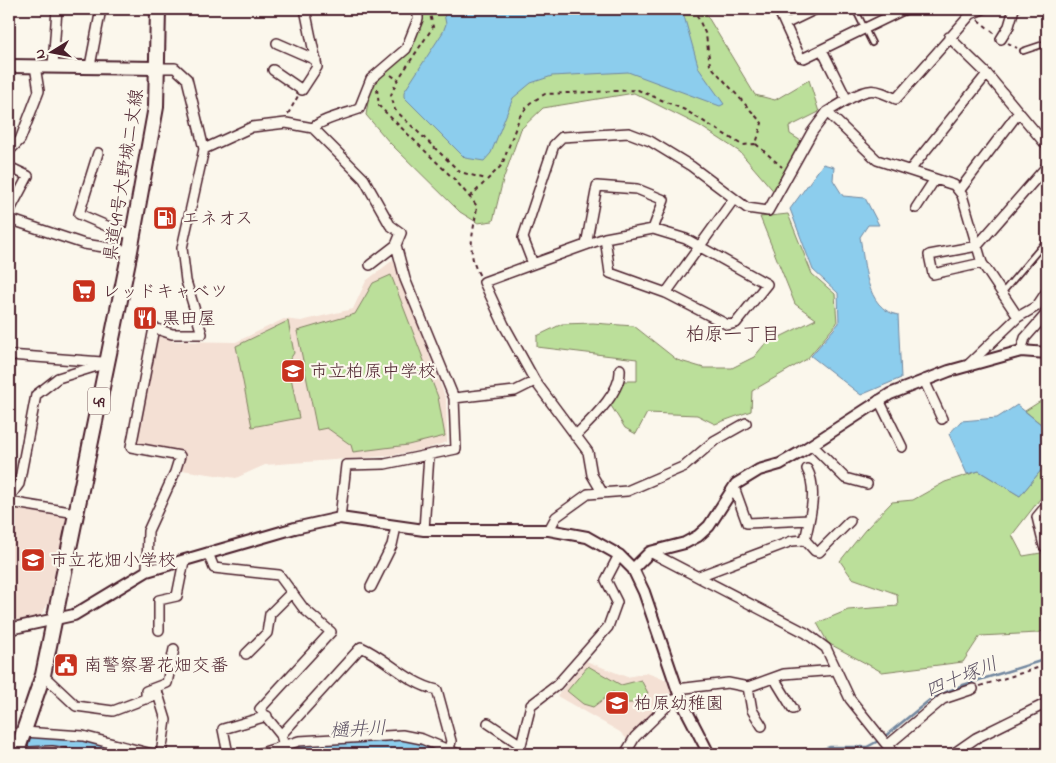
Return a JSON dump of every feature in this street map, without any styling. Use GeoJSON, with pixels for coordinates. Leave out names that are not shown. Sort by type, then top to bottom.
{"type":"FeatureCollection","features":[{"type":"Feature","properties":{"kind":"main road","name":"県道49号大野城二丈線"},"geometry":{"type":"LineString","coordinates":[[14,753],[24,732],[43,675],[130,252],[156,107],[158,9]]}},
{"type":"Feature","properties":{"kind":"main road"},"geometry":{"type":"LineString","coordinates":[[9,66],[157,68]]}},
{"type":"Feature","properties":{"kind":"street"},"geometry":{"type":"LineString","coordinates":[[52,66],[57,9]]}},
{"type":"Feature","properties":{"kind":"street"},"geometry":{"type":"LineString","coordinates":[[90,66],[101,9]]}},
{"type":"Feature","properties":{"kind":"street"},"geometry":{"type":"LineString","coordinates":[[273,70],[302,90],[317,67],[306,9]]}},
{"type":"Feature","properties":{"kind":"street"},"geometry":{"type":"LineString","coordinates":[[313,128],[319,122],[333,120],[358,109],[371,79],[406,49],[418,19],[418,9]]}},
{"type":"Feature","properties":{"kind":"street"},"geometry":{"type":"LineString","coordinates":[[778,9],[800,57],[804,58],[905,9]]}},
{"type":"Feature","properties":{"kind":"street"},"geometry":{"type":"LineString","coordinates":[[785,24],[816,9]]}},
{"type":"Feature","properties":{"kind":"street"},"geometry":{"type":"LineString","coordinates":[[533,264],[523,238],[554,145],[562,137],[629,133],[650,141],[691,166],[733,200],[747,208],[768,212],[812,132],[827,112],[864,91],[877,89],[896,99],[970,14],[983,9]]}},
{"type":"Feature","properties":{"kind":"street"},"geometry":{"type":"LineString","coordinates":[[1001,39],[1009,26],[1014,9]]}},
{"type":"Feature","properties":{"kind":"street"},"geometry":{"type":"LineString","coordinates":[[949,37],[987,74],[1047,146]]}},
{"type":"Feature","properties":{"kind":"street"},"geometry":{"type":"LineString","coordinates":[[277,43],[316,60]]}},
{"type":"Feature","properties":{"kind":"street"},"geometry":{"type":"LineString","coordinates":[[822,50],[847,100]]}},
{"type":"Feature","properties":{"kind":"street"},"geometry":{"type":"LineString","coordinates":[[9,151],[20,140],[39,91],[35,66]]}},
{"type":"Feature","properties":{"kind":"street"},"geometry":{"type":"LineString","coordinates":[[147,571],[148,531],[176,472],[180,456],[131,447],[154,328],[172,334],[202,334],[186,281],[182,248],[204,149],[187,79],[175,68],[157,68]]}},
{"type":"Feature","properties":{"kind":"street"},"geometry":{"type":"LineString","coordinates":[[910,170],[987,74]]}},
{"type":"Feature","properties":{"kind":"street"},"geometry":{"type":"LineString","coordinates":[[827,112],[877,160],[954,185],[962,195],[982,263],[1018,317]]}},
{"type":"Feature","properties":{"kind":"street"},"geometry":{"type":"LineString","coordinates":[[959,191],[1019,112]]}},
{"type":"Feature","properties":{"kind":"street"},"geometry":{"type":"LineString","coordinates":[[204,149],[252,127],[286,123],[313,128],[364,179],[390,225],[401,233],[396,245],[370,266]]}},
{"type":"Feature","properties":{"kind":"street"},"geometry":{"type":"LineString","coordinates":[[98,153],[79,214],[116,230],[133,235]]}},
{"type":"Feature","properties":{"kind":"street"},"geometry":{"type":"LineString","coordinates":[[982,263],[933,274],[929,255],[977,246],[1047,166]]}},
{"type":"Feature","properties":{"kind":"street"},"geometry":{"type":"LineString","coordinates":[[9,167],[28,176],[9,212]]}},
{"type":"Feature","properties":{"kind":"street"},"geometry":{"type":"LineString","coordinates":[[916,208],[935,179]]}},
{"type":"Feature","properties":{"kind":"street"},"geometry":{"type":"LineString","coordinates":[[586,245],[597,186],[637,189],[664,200],[652,230]]}},
{"type":"Feature","properties":{"kind":"street"},"geometry":{"type":"LineString","coordinates":[[666,293],[733,200]]}},
{"type":"Feature","properties":{"kind":"street"},"geometry":{"type":"LineString","coordinates":[[9,219],[84,244],[130,252]]}},
{"type":"Feature","properties":{"kind":"street"},"geometry":{"type":"LineString","coordinates":[[602,492],[592,475],[588,452],[535,381],[504,326],[484,282],[605,238],[652,230],[686,239],[767,284],[736,323],[728,324],[666,293],[610,273],[605,238]]}},
{"type":"Feature","properties":{"kind":"street"},"geometry":{"type":"LineString","coordinates":[[340,518],[346,465],[385,464],[456,449],[454,398],[405,279],[396,245]]}},
{"type":"Feature","properties":{"kind":"street"},"geometry":{"type":"LineString","coordinates":[[967,366],[1018,317],[1037,306],[1047,291]]}},
{"type":"Feature","properties":{"kind":"street"},"geometry":{"type":"LineString","coordinates":[[1021,351],[1025,338],[1047,313]]}},
{"type":"Feature","properties":{"kind":"street"},"geometry":{"type":"LineString","coordinates":[[633,569],[650,552],[685,543],[698,536],[709,526],[734,487],[759,470],[780,464],[812,445],[880,400],[924,380],[967,366],[1021,351],[1047,353]]}},
{"type":"Feature","properties":{"kind":"street"},"geometry":{"type":"LineString","coordinates":[[9,355],[107,363]]}},
{"type":"Feature","properties":{"kind":"street"},"geometry":{"type":"LineString","coordinates":[[9,498],[19,484],[36,395],[58,378],[107,363]]}},
{"type":"Feature","properties":{"kind":"street"},"geometry":{"type":"LineString","coordinates":[[575,436],[604,406],[621,379],[620,369]]}},
{"type":"Feature","properties":{"kind":"street"},"geometry":{"type":"LineString","coordinates":[[924,380],[942,419]]}},
{"type":"Feature","properties":{"kind":"street"},"geometry":{"type":"LineString","coordinates":[[454,398],[516,391],[535,381]]}},
{"type":"Feature","properties":{"kind":"street"},"geometry":{"type":"LineString","coordinates":[[880,400],[902,447]]}},
{"type":"Feature","properties":{"kind":"street"},"geometry":{"type":"LineString","coordinates":[[549,530],[556,517],[588,494],[627,491],[685,466],[714,440],[746,423]]}},
{"type":"Feature","properties":{"kind":"street"},"geometry":{"type":"LineString","coordinates":[[812,445],[845,478],[867,484]]}},
{"type":"Feature","properties":{"kind":"street"},"geometry":{"type":"LineString","coordinates":[[424,530],[429,455]]}},
{"type":"Feature","properties":{"kind":"street"},"geometry":{"type":"LineString","coordinates":[[805,540],[809,520],[812,478],[807,469]]}},
{"type":"Feature","properties":{"kind":"street"},"geometry":{"type":"LineString","coordinates":[[734,487],[747,523],[809,520]]}},
{"type":"Feature","properties":{"kind":"street"},"geometry":{"type":"LineString","coordinates":[[9,502],[76,513]]}},
{"type":"Feature","properties":{"kind":"street"},"geometry":{"type":"LineString","coordinates":[[1047,505],[1037,517],[1044,546],[1047,546]]}},
{"type":"Feature","properties":{"kind":"street"},"geometry":{"type":"LineString","coordinates":[[9,629],[74,615],[147,571],[295,528],[340,518],[424,530],[549,530],[587,537],[619,555],[633,569],[644,592],[681,700],[709,754]]}},
{"type":"Feature","properties":{"kind":"street"},"geometry":{"type":"LineString","coordinates":[[805,540],[815,551],[819,552],[850,522]]}},
{"type":"Feature","properties":{"kind":"street"},"geometry":{"type":"LineString","coordinates":[[371,587],[392,545],[396,527]]}},
{"type":"Feature","properties":{"kind":"street"},"geometry":{"type":"LineString","coordinates":[[699,576],[792,541],[805,540]]}},
{"type":"Feature","properties":{"kind":"street"},"geometry":{"type":"LineString","coordinates":[[650,552],[806,633],[826,648],[850,699],[892,751],[943,698],[973,689]]}},
{"type":"Feature","properties":{"kind":"street"},"geometry":{"type":"LineString","coordinates":[[208,553],[214,568],[279,575],[304,609],[332,632],[260,709],[281,734],[284,746]]}},
{"type":"Feature","properties":{"kind":"street"},"geometry":{"type":"LineString","coordinates":[[514,754],[521,745],[531,705],[557,685],[608,627],[616,602],[606,580],[619,555]]}},
{"type":"Feature","properties":{"kind":"street"},"geometry":{"type":"LineString","coordinates":[[159,630],[160,600],[177,596],[184,561]]}},
{"type":"Feature","properties":{"kind":"street"},"geometry":{"type":"LineString","coordinates":[[246,654],[267,633],[270,614],[292,592]]}},
{"type":"Feature","properties":{"kind":"street"},"geometry":{"type":"LineString","coordinates":[[281,734],[361,647],[378,655],[420,686],[437,690],[451,741],[449,749]]}},
{"type":"Feature","properties":{"kind":"street"},"geometry":{"type":"LineString","coordinates":[[146,699],[146,691],[167,683],[174,649]]}},
{"type":"Feature","properties":{"kind":"street"},"geometry":{"type":"LineString","coordinates":[[677,689],[728,683],[748,687],[800,671],[836,670]]}},
{"type":"Feature","properties":{"kind":"street"},"geometry":{"type":"LineString","coordinates":[[43,675],[76,706],[113,710],[158,694],[166,720],[161,754]]}},
{"type":"Feature","properties":{"kind":"street"},"geometry":{"type":"LineString","coordinates":[[774,678],[793,709]]}},
{"type":"Feature","properties":{"kind":"street"},"geometry":{"type":"LineString","coordinates":[[748,687],[752,710],[762,726]]}},
{"type":"Feature","properties":{"kind":"street"},"geometry":{"type":"LineString","coordinates":[[625,754],[635,737],[673,700],[681,700]]}},
{"type":"Feature","properties":{"kind":"street"},"geometry":{"type":"LineString","coordinates":[[953,754],[976,738],[1047,703]]}},
{"type":"Feature","properties":{"kind":"street"},"geometry":{"type":"LineString","coordinates":[[228,754],[223,729],[267,716]]}},
{"type":"Feature","properties":{"kind":"street"},"geometry":{"type":"LineString","coordinates":[[488,723],[521,745]]}},
{"type":"Feature","properties":{"kind":"street"},"geometry":{"type":"LineString","coordinates":[[24,732],[83,736],[152,754]]}},
{"type":"Feature","properties":{"kind":"street"},"geometry":{"type":"LineString","coordinates":[[258,754],[299,741],[402,735],[422,739],[458,754]]}},
{"type":"Feature","properties":{"kind":"street"},"geometry":{"type":"LineString","coordinates":[[14,753],[52,751],[72,754]]}},
{"type":"Feature","properties":{"kind":"lane"},"geometry":{"type":"LineString","coordinates":[[855,9],[872,43]]}},
{"type":"Feature","properties":{"kind":"lane"},"geometry":{"type":"LineString","coordinates":[[1023,52],[1047,43]]}},
{"type":"Feature","properties":{"kind":"lane"},"geometry":{"type":"LineString","coordinates":[[1001,294],[1047,240]]}},
{"type":"Feature","properties":{"kind":"path"},"geometry":{"type":"LineString","coordinates":[[429,9],[433,27],[397,81],[391,95],[395,110],[460,172],[486,179]]}},
{"type":"Feature","properties":{"kind":"path"},"geometry":{"type":"LineString","coordinates":[[694,9],[706,35],[710,65],[762,123],[756,144]]}},
{"type":"Feature","properties":{"kind":"path"},"geometry":{"type":"LineString","coordinates":[[383,69],[376,95],[379,106],[427,152],[477,206],[470,250],[474,266],[484,282]]}},
{"type":"Feature","properties":{"kind":"path"},"geometry":{"type":"LineString","coordinates":[[286,123],[289,111],[302,90]]}},
{"type":"Feature","properties":{"kind":"path"},"geometry":{"type":"LineString","coordinates":[[470,198],[486,179],[502,165],[520,116],[530,103],[545,94],[638,90],[684,110],[742,144],[756,144],[789,174]]}},
{"type":"Feature","properties":{"kind":"path"},"geometry":{"type":"LineString","coordinates":[[973,689],[1047,665]]}},
{"type":"Feature","properties":{"kind":"shaded area","name":"市立柏原中学校"},"geometry":{"type":"Polygon","coordinates":[[[393,260],[446,399],[447,442],[426,449],[388,456],[265,465],[236,478],[181,470],[184,451],[135,443],[158,335],[174,341],[236,342],[284,319],[301,321],[353,309],[366,281],[393,260]]]}},
{"type":"Feature","properties":{"kind":"shaded area","name":"市立花畑小学校"},"geometry":{"type":"Polygon","coordinates":[[[9,508],[67,517],[48,604],[40,616],[9,621],[9,508]]]}},
{"type":"Feature","properties":{"kind":"shaded area","name":"柏原幼稚園"},"geometry":{"type":"Polygon","coordinates":[[[586,661],[627,677],[647,673],[666,680],[673,697],[629,741],[620,732],[557,696],[586,661]]]}},
{"type":"Feature","properties":{"kind":"green space"},"geometry":{"type":"Polygon","coordinates":[[[423,9],[703,9],[755,95],[775,100],[809,80],[819,112],[789,127],[790,134],[806,144],[777,195],[740,152],[700,126],[634,93],[543,108],[521,129],[503,180],[493,221],[478,223],[460,212],[390,143],[366,115],[371,83],[392,67],[406,52],[416,35],[423,9]]]}},
{"type":"Feature","properties":{"kind":"green space"},"geometry":{"type":"Polygon","coordinates":[[[788,214],[812,274],[835,294],[837,323],[807,359],[752,391],[751,411],[715,424],[697,415],[647,413],[636,434],[625,428],[608,401],[621,381],[637,381],[637,359],[537,347],[537,336],[562,324],[593,323],[634,326],[677,360],[704,368],[732,368],[754,357],[764,345],[816,319],[795,304],[760,217],[788,214]]]}},
{"type":"Feature","properties":{"kind":"green space"},"geometry":{"type":"Polygon","coordinates":[[[391,275],[438,397],[445,436],[408,445],[353,452],[351,445],[327,428],[317,430],[297,331],[355,314],[373,283],[391,275]]]}},
{"type":"Feature","properties":{"kind":"green space"},"geometry":{"type":"Polygon","coordinates":[[[288,321],[294,353],[288,362],[299,418],[252,427],[236,346],[288,321]]]}},
{"type":"Feature","properties":{"kind":"green space"},"geometry":{"type":"Polygon","coordinates":[[[1047,397],[1047,429],[1025,411],[1047,397]]]}},
{"type":"Feature","properties":{"kind":"green space"},"geometry":{"type":"Polygon","coordinates":[[[1047,463],[1047,490],[1012,535],[1023,556],[1047,552],[1047,629],[1038,633],[980,636],[963,662],[882,672],[828,643],[817,623],[848,610],[898,606],[897,594],[852,578],[840,561],[865,530],[892,502],[913,500],[945,482],[979,471],[1020,496],[1047,463]]]}},
{"type":"Feature","properties":{"kind":"green space"},"geometry":{"type":"Polygon","coordinates":[[[588,666],[621,685],[641,680],[648,693],[637,703],[625,703],[613,692],[593,707],[583,704],[567,691],[588,666]]]}},
{"type":"Feature","properties":{"kind":"water"},"geometry":{"type":"Polygon","coordinates":[[[443,9],[682,9],[699,69],[724,104],[720,106],[628,72],[552,76],[531,83],[513,98],[491,153],[484,161],[465,158],[404,97],[404,92],[443,32],[446,24],[443,9]]]}},
{"type":"Feature","properties":{"kind":"water"},"geometry":{"type":"Polygon","coordinates":[[[823,164],[834,167],[833,180],[843,196],[865,198],[879,225],[868,225],[860,237],[868,284],[879,304],[887,311],[898,315],[901,378],[861,395],[811,356],[839,323],[838,293],[813,270],[790,209],[823,164]]]}},
{"type":"Feature","properties":{"kind":"water"},"geometry":{"type":"Polygon","coordinates":[[[1017,405],[1047,429],[1047,463],[1020,496],[979,471],[967,474],[949,434],[961,421],[997,418],[1017,405]]]}},
{"type":"Feature","properties":{"kind":"waterway","name":"四十塚川"},"geometry":{"type":"LineString","coordinates":[[884,737],[932,698],[963,685],[1047,659]]}},
{"type":"Feature","properties":{"kind":"waterway","name":"四十塚川"},"geometry":{"type":"LineString","coordinates":[[808,754],[830,747],[867,747],[880,740]]}},
{"type":"Feature","properties":{"kind":"waterway","name":"樋井川"},"geometry":{"type":"LineString","coordinates":[[9,743],[59,741],[109,754]]}},
{"type":"Feature","properties":{"kind":"waterway","name":"樋井川"},"geometry":{"type":"LineString","coordinates":[[281,754],[290,751],[364,744],[402,745],[420,748],[435,754]]}},
{"type":"Feature","properties":{"kind":"place","name":"エネオス"},"geometry":{"type":"Point","coordinates":[165,218]}},
{"type":"Feature","properties":{"kind":"place","name":"レッドキャベツ"},"geometry":{"type":"Point","coordinates":[84,291]}},
{"type":"Feature","properties":{"kind":"place","name":"黒田屋"},"geometry":{"type":"Point","coordinates":[145,318]}},
{"type":"Feature","properties":{"kind":"place","name":"市立柏原中学校"},"geometry":{"type":"Point","coordinates":[293,371]}},
{"type":"Feature","properties":{"kind":"place","name":"市立花畑小学校"},"geometry":{"type":"Point","coordinates":[33,560]}},
{"type":"Feature","properties":{"kind":"place","name":"南警察署花畑交番"},"geometry":{"type":"Point","coordinates":[66,665]}},
{"type":"Feature","properties":{"kind":"place","name":"柏原幼稚園"},"geometry":{"type":"Point","coordinates":[617,703]}},
{"type":"Feature","properties":{"kind":"district","name":"柏原一丁目"},"geometry":{"type":"Point","coordinates":[733,333]}}]}
